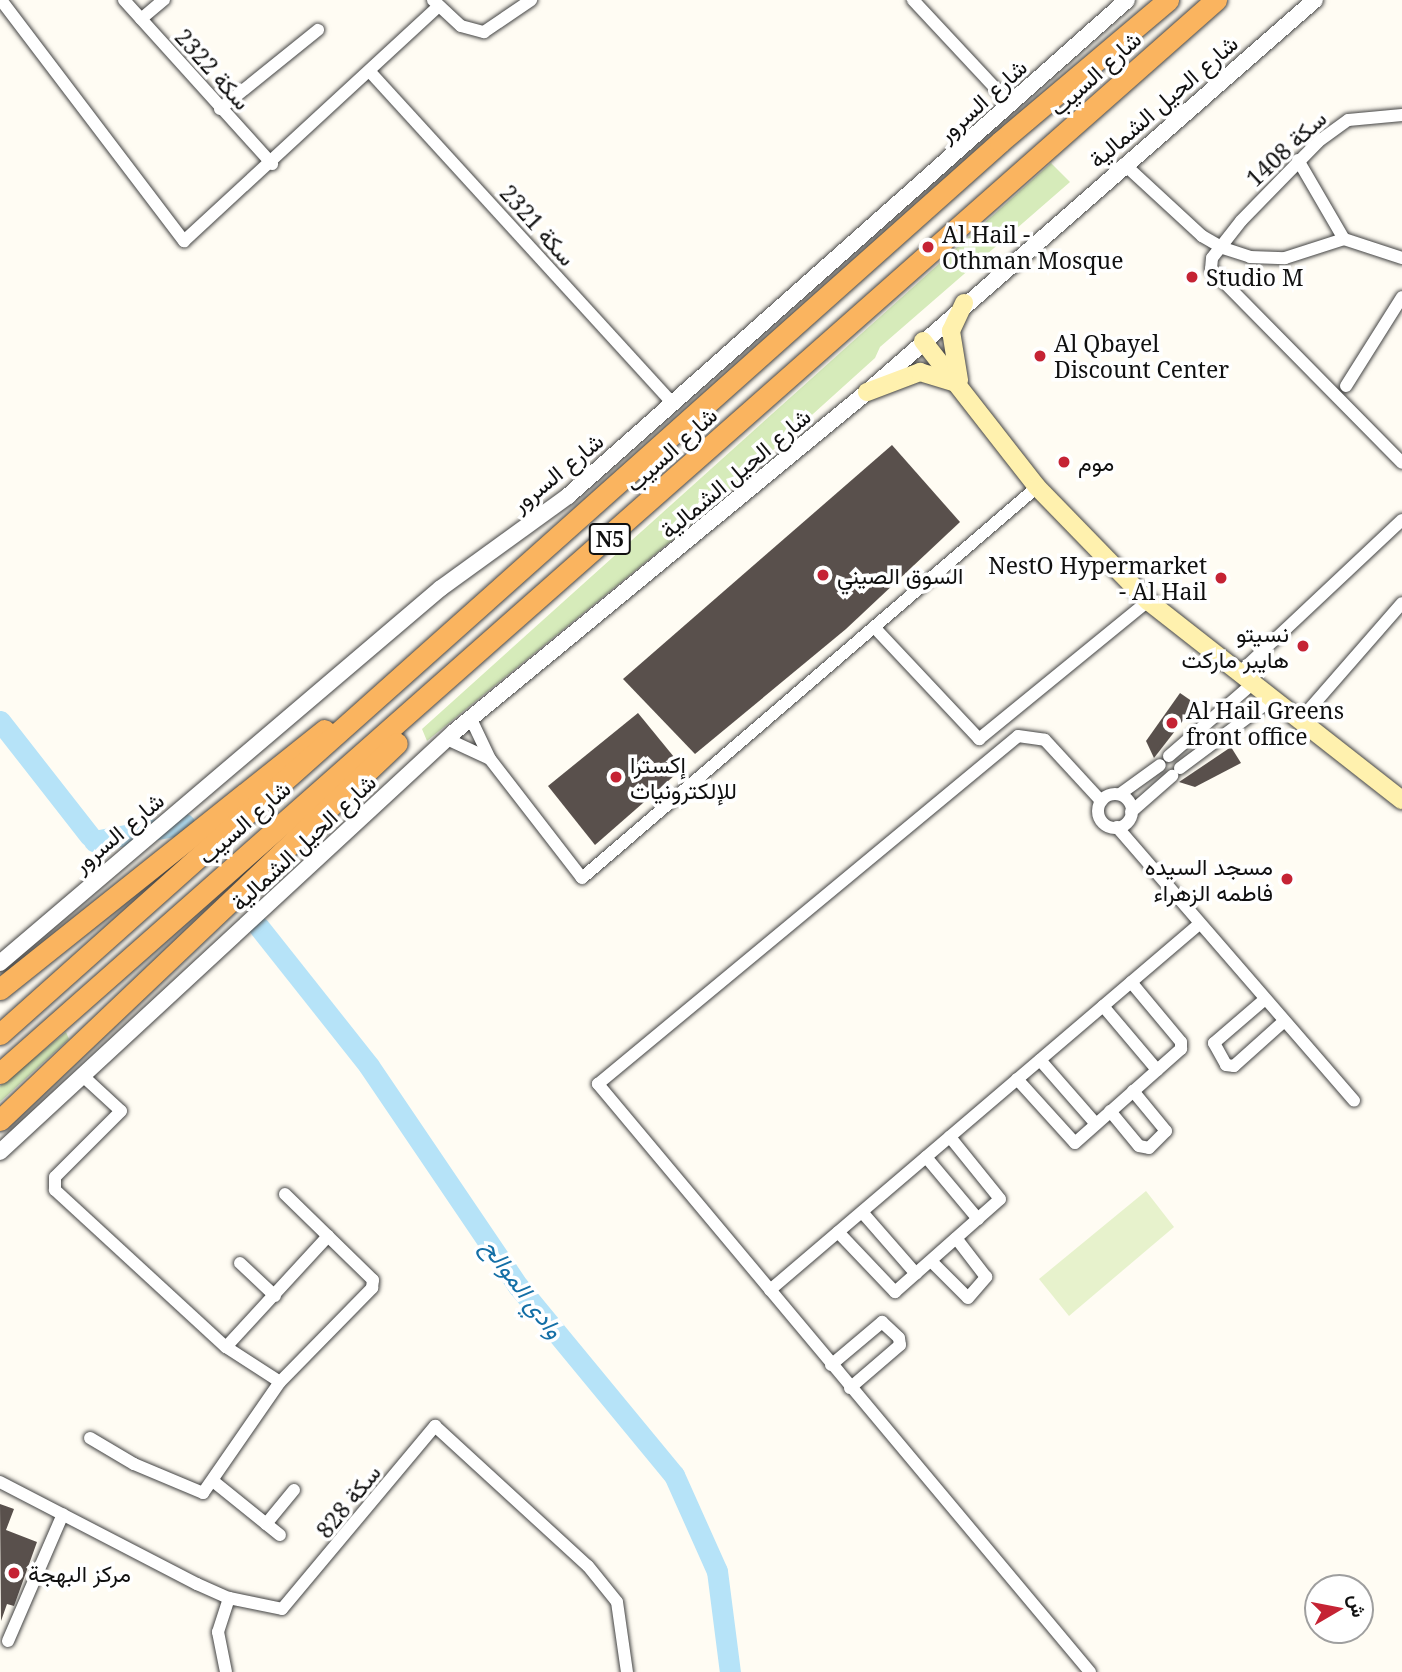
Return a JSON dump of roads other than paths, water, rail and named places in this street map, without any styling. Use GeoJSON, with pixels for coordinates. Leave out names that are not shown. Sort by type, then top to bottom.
{"type":"FeatureCollection","features":[{"type":"Feature","properties":{"kind":"highway","name":"شارع السيب"},"geometry":{"type":"LineString","coordinates":[[0,1034],[990,152],[1168,0]]}},
{"type":"Feature","properties":{"kind":"highway","name":"شارع السيب"},"geometry":{"type":"LineString","coordinates":[[0,1073],[530,610],[1216,0]]}},
{"type":"Feature","properties":{"kind":"highway"},"geometry":{"type":"LineString","coordinates":[[0,1120],[163,961],[482,666],[530,610]]}},
{"type":"Feature","properties":{"kind":"highway"},"geometry":{"type":"LineString","coordinates":[[0,989],[289,755],[422,659]]}},
{"type":"Feature","properties":{"kind":"main road"},"geometry":{"type":"LineString","coordinates":[[961,387],[951,331],[964,303]]}},
{"type":"Feature","properties":{"kind":"main road"},"geometry":{"type":"LineString","coordinates":[[923,341],[1037,486],[1148,601],[1244,680],[1402,800]]}},
{"type":"Feature","properties":{"kind":"main road"},"geometry":{"type":"LineString","coordinates":[[867,392],[920,372],[942,376],[961,387]]}},
{"type":"Feature","properties":{"kind":"street"},"geometry":{"type":"LineString","coordinates":[[1,0],[177,238],[192,239],[372,73],[435,3],[461,26],[484,32],[531,0]]}},
{"type":"Feature","properties":{"kind":"street","name":"سكة 2322"},"geometry":{"type":"LineString","coordinates":[[124,0],[272,164]]}},
{"type":"Feature","properties":{"kind":"street"},"geometry":{"type":"LineString","coordinates":[[141,19],[164,0]]}},
{"type":"Feature","properties":{"kind":"street"},"geometry":{"type":"LineString","coordinates":[[913,0],[1011,105]]}},
{"type":"Feature","properties":{"kind":"street","name":"شارع السرور"},"geometry":{"type":"LineString","coordinates":[[0,963],[441,588],[568,496],[1127,0]]}},
{"type":"Feature","properties":{"kind":"street","name":"شارع الحيل الشمالية"},"geometry":{"type":"LineString","coordinates":[[0,1152],[447,739],[867,392],[964,303],[1315,0]]}},
{"type":"Feature","properties":{"kind":"street"},"geometry":{"type":"LineString","coordinates":[[220,109],[318,30]]}},
{"type":"Feature","properties":{"kind":"street","name":"سكة 2321"},"geometry":{"type":"LineString","coordinates":[[372,73],[673,404]]}},
{"type":"Feature","properties":{"kind":"street","name":"سكة 1408"},"geometry":{"type":"LineString","coordinates":[[1223,248],[1298,160],[1348,120],[1401,116]]}},
{"type":"Feature","properties":{"kind":"street"},"geometry":{"type":"LineString","coordinates":[[1298,160],[1344,239]]}},
{"type":"Feature","properties":{"kind":"street"},"geometry":{"type":"LineString","coordinates":[[1124,164],[1202,236],[1223,248],[1250,257],[1285,258],[1344,239],[1402,258]]}},
{"type":"Feature","properties":{"kind":"street"},"geometry":{"type":"LineString","coordinates":[[1223,248],[1212,258],[1215,276],[1402,463]]}},
{"type":"Feature","properties":{"kind":"street"},"geometry":{"type":"LineString","coordinates":[[1346,386],[1402,297]]}},
{"type":"Feature","properties":{"kind":"street"},"geometry":{"type":"LineString","coordinates":[[471,719],[490,760],[582,878],[1037,486]]}},
{"type":"Feature","properties":{"kind":"street"},"geometry":{"type":"LineString","coordinates":[[1101,801],[1120,794],[1164,760],[1402,520]]}},
{"type":"Feature","properties":{"kind":"street"},"geometry":{"type":"LineString","coordinates":[[874,627],[979,739],[1148,601]]}},
{"type":"Feature","properties":{"kind":"street"},"geometry":{"type":"LineString","coordinates":[[1300,720],[1402,603]]}},
{"type":"Feature","properties":{"kind":"street"},"geometry":{"type":"LineString","coordinates":[[1117,827],[1127,822],[1132,811],[1176,772],[1271,701]]}},
{"type":"Feature","properties":{"kind":"street"},"geometry":{"type":"LineString","coordinates":[[1090,1672],[617,1111],[600,1090],[601,1076],[1018,736],[1045,740],[1101,801],[1101,821],[1117,827],[1197,926],[1354,1101]]}},
{"type":"Feature","properties":{"kind":"street"},"geometry":{"type":"LineString","coordinates":[[447,739],[490,760]]}},
{"type":"Feature","properties":{"kind":"street"},"geometry":{"type":"LineString","coordinates":[[1120,794],[1132,811]]}},
{"type":"Feature","properties":{"kind":"street"},"geometry":{"type":"LineString","coordinates":[[770,1290],[1197,926]]}},
{"type":"Feature","properties":{"kind":"street"},"geometry":{"type":"LineString","coordinates":[[1017,1079],[1074,1143],[1181,1049],[1181,1042],[1131,982]]}},
{"type":"Feature","properties":{"kind":"street"},"geometry":{"type":"LineString","coordinates":[[1264,1000],[1214,1043],[1226,1065],[1234,1066],[1283,1022]]}},
{"type":"Feature","properties":{"kind":"street"},"geometry":{"type":"LineString","coordinates":[[1103,1006],[1157,1070]]}},
{"type":"Feature","properties":{"kind":"street"},"geometry":{"type":"LineString","coordinates":[[1040,1059],[1096,1124]]}},
{"type":"Feature","properties":{"kind":"street"},"geometry":{"type":"LineString","coordinates":[[84,1077],[121,1111],[55,1177],[55,1190],[226,1347],[279,1382]]}},
{"type":"Feature","properties":{"kind":"street"},"geometry":{"type":"LineString","coordinates":[[1110,1111],[1139,1146],[1149,1148],[1166,1131],[1164,1124],[1133,1091]]}},
{"type":"Feature","properties":{"kind":"street"},"geometry":{"type":"LineString","coordinates":[[838,1232],[891,1292],[916,1274],[1000,1199],[950,1137]]}},
{"type":"Feature","properties":{"kind":"street"},"geometry":{"type":"LineString","coordinates":[[926,1157],[978,1219]]}},
{"type":"Feature","properties":{"kind":"street"},"geometry":{"type":"LineString","coordinates":[[90,1438],[195,1494],[213,1482],[279,1382],[374,1284],[285,1194]]}},
{"type":"Feature","properties":{"kind":"street"},"geometry":{"type":"LineString","coordinates":[[862,1212],[916,1274]]}},
{"type":"Feature","properties":{"kind":"street"},"geometry":{"type":"LineString","coordinates":[[226,1347],[328,1236]]}},
{"type":"Feature","properties":{"kind":"street"},"geometry":{"type":"LineString","coordinates":[[931,1261],[968,1298],[986,1277],[956,1238]]}},
{"type":"Feature","properties":{"kind":"street"},"geometry":{"type":"LineString","coordinates":[[240,1264],[275,1296]]}},
{"type":"Feature","properties":{"kind":"street"},"geometry":{"type":"LineString","coordinates":[[831,1365],[882,1322],[899,1338],[900,1345],[850,1388]]}},
{"type":"Feature","properties":{"kind":"street","name":"سكة 828"},"geometry":{"type":"LineString","coordinates":[[0,1482],[229,1598],[269,1609],[288,1606],[435,1426],[588,1566],[617,1602],[627,1672]]}},
{"type":"Feature","properties":{"kind":"street"},"geometry":{"type":"LineString","coordinates":[[213,1482],[280,1535]]}},
{"type":"Feature","properties":{"kind":"street"},"geometry":{"type":"LineString","coordinates":[[266,1524],[294,1490]]}},
{"type":"Feature","properties":{"kind":"street"},"geometry":{"type":"LineString","coordinates":[[8,1641],[63,1514]]}},
{"type":"Feature","properties":{"kind":"street"},"geometry":{"type":"LineString","coordinates":[[226,1672],[218,1632],[229,1598]]}},
{"type":"Feature","properties":{"kind":"waterway","name":"وادي الموالح"},"geometry":{"type":"LineString","coordinates":[[0,721],[90,836]]}},
{"type":"Feature","properties":{"kind":"waterway","name":"وادي الموالح"},"geometry":{"type":"LineString","coordinates":[[94,841],[184,824]]}},
{"type":"Feature","properties":{"kind":"waterway","name":"وادي الموالح"},"geometry":{"type":"LineString","coordinates":[[259,927],[369,1066],[518,1286],[674,1475],[717,1571],[730,1672]]}},
{"type":"Feature","properties":{"kind":"place","name":"Al Hail - Othman Mosque"},"geometry":{"type":"Point","coordinates":[928,247]}},
{"type":"Feature","properties":{"kind":"place","name":"Studio M"},"geometry":{"type":"Point","coordinates":[1192,277]}},
{"type":"Feature","properties":{"kind":"place","name":"Al Qbayel Discount Center"},"geometry":{"type":"Point","coordinates":[1040,356]}},
{"type":"Feature","properties":{"kind":"place","name":"موم"},"geometry":{"type":"Point","coordinates":[1064,462]}},
{"type":"Feature","properties":{"kind":"place","name":"السوق الصيني"},"geometry":{"type":"Point","coordinates":[823,575]}},
{"type":"Feature","properties":{"kind":"place","name":"NestO Hypermarket - Al Hail"},"geometry":{"type":"Point","coordinates":[1221,578]}},
{"type":"Feature","properties":{"kind":"place","name":"نسيتو هايبر ماركت"},"geometry":{"type":"Point","coordinates":[1303,646]}},
{"type":"Feature","properties":{"kind":"place","name":"Al Hail Greens front office"},"geometry":{"type":"Point","coordinates":[1172,723]}},
{"type":"Feature","properties":{"kind":"place","name":"إكسترا للإلكترونيات"},"geometry":{"type":"Point","coordinates":[616,777]}},
{"type":"Feature","properties":{"kind":"place","name":"مسجد السيده فاطمه الزهراء"},"geometry":{"type":"Point","coordinates":[1287,879]}},
{"type":"Feature","properties":{"kind":"place","name":"مركز البهجة"},"geometry":{"type":"Point","coordinates":[14,1573]}}]}
